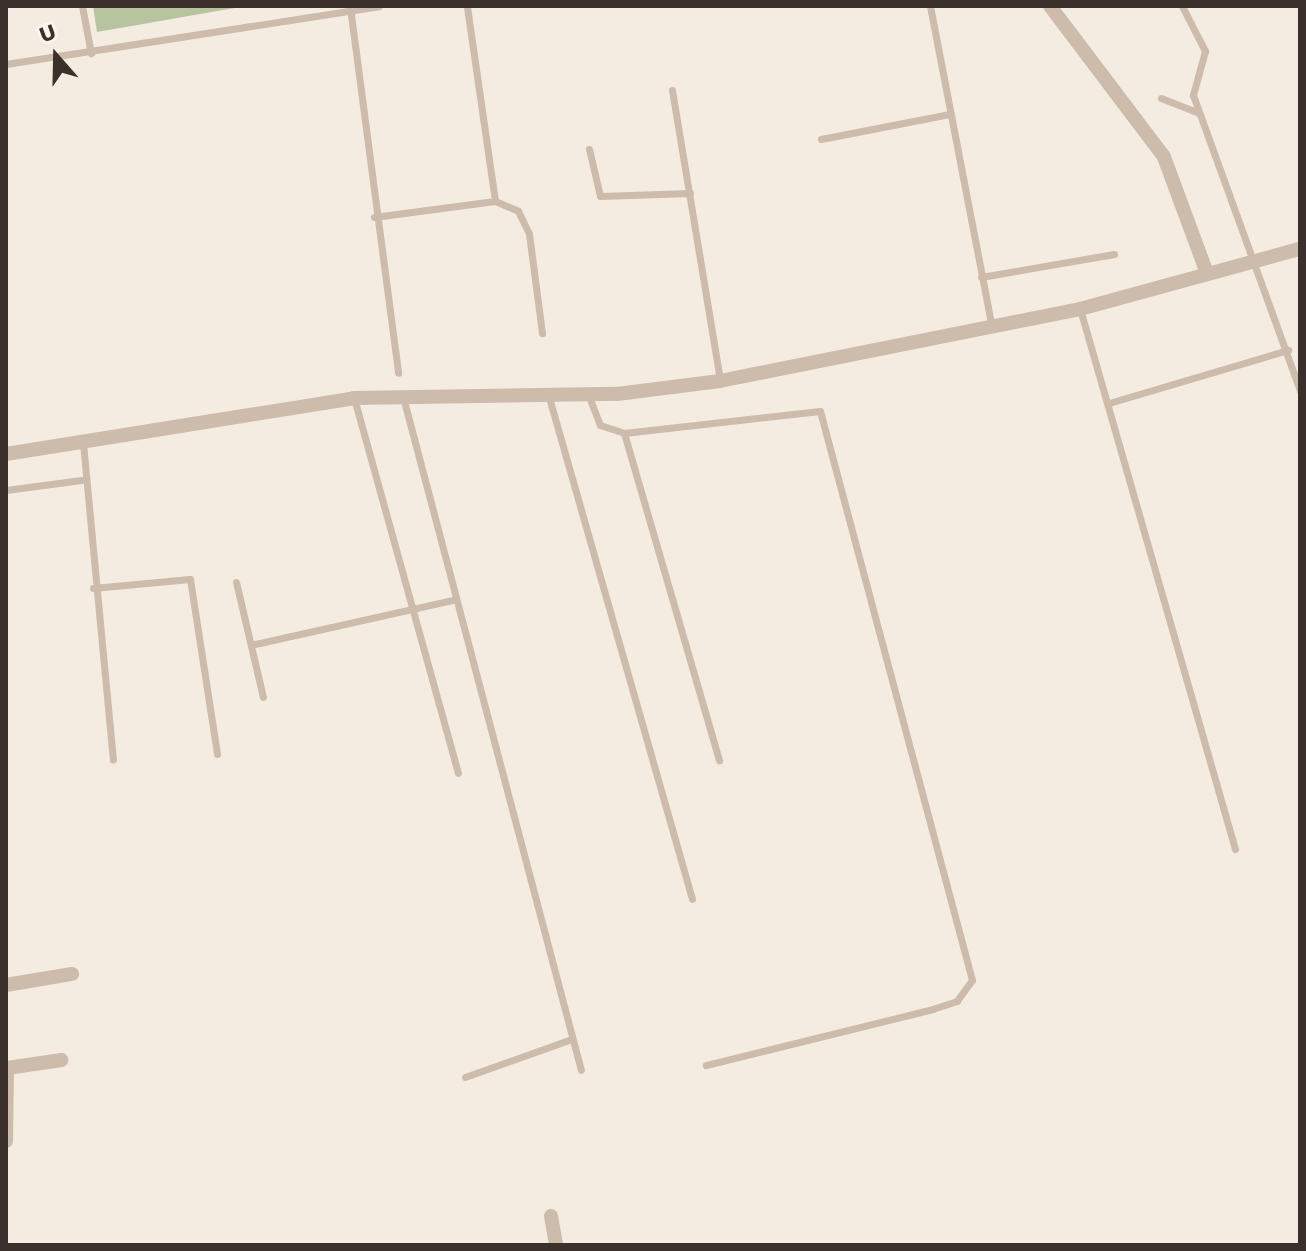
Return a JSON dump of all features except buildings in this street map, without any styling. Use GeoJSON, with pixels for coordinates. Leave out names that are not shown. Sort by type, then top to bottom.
{"type":"FeatureCollection","features":[{"type":"Feature","properties":{"kind":"street"},"geometry":{"type":"LineString","coordinates":[[1050,6],[1164,157],[1207,273]]}},
{"type":"Feature","properties":{"kind":"street"},"geometry":{"type":"LineString","coordinates":[[6,454],[354,398],[403,394],[588,394],[720,381],[1080,309],[1251,259],[1300,249]]}},
{"type":"Feature","properties":{"kind":"street"},"geometry":{"type":"LineString","coordinates":[[6,985],[72,974]]}},
{"type":"Feature","properties":{"kind":"street"},"geometry":{"type":"LineString","coordinates":[[6,1059],[6,1141]]}},
{"type":"Feature","properties":{"kind":"street"},"geometry":{"type":"LineString","coordinates":[[7,1068],[61,1060]]}},
{"type":"Feature","properties":{"kind":"street"},"geometry":{"type":"LineString","coordinates":[[551,1216],[556,1245]]}},
{"type":"Feature","properties":{"kind":"lane"},"geometry":{"type":"LineString","coordinates":[[82,6],[91,53]]}},
{"type":"Feature","properties":{"kind":"lane"},"geometry":{"type":"LineString","coordinates":[[6,64],[91,53],[350,8],[379,6]]}},
{"type":"Feature","properties":{"kind":"lane"},"geometry":{"type":"LineString","coordinates":[[467,6],[495,201]]}},
{"type":"Feature","properties":{"kind":"lane"},"geometry":{"type":"LineString","coordinates":[[930,6],[992,328]]}},
{"type":"Feature","properties":{"kind":"lane"},"geometry":{"type":"LineString","coordinates":[[1182,6],[1205,51],[1192,87],[1199,113],[1251,259],[1288,350],[1300,391]]}},
{"type":"Feature","properties":{"kind":"lane"},"geometry":{"type":"LineString","coordinates":[[350,8],[374,217],[398,373]]}},
{"type":"Feature","properties":{"kind":"lane"},"geometry":{"type":"LineString","coordinates":[[672,90],[720,381]]}},
{"type":"Feature","properties":{"kind":"lane"},"geometry":{"type":"LineString","coordinates":[[1161,98],[1199,113]]}},
{"type":"Feature","properties":{"kind":"lane"},"geometry":{"type":"LineString","coordinates":[[821,139],[950,114]]}},
{"type":"Feature","properties":{"kind":"lane"},"geometry":{"type":"LineString","coordinates":[[589,149],[600,196],[690,193]]}},
{"type":"Feature","properties":{"kind":"lane"},"geometry":{"type":"LineString","coordinates":[[374,217],[495,201],[518,211],[529,234],[542,333]]}},
{"type":"Feature","properties":{"kind":"lane"},"geometry":{"type":"LineString","coordinates":[[981,277],[1114,254]]}},
{"type":"Feature","properties":{"kind":"lane"},"geometry":{"type":"LineString","coordinates":[[1080,309],[1235,849]]}},
{"type":"Feature","properties":{"kind":"lane"},"geometry":{"type":"LineString","coordinates":[[1109,403],[1288,350]]}},
{"type":"Feature","properties":{"kind":"lane"},"geometry":{"type":"LineString","coordinates":[[548,392],[692,899]]}},
{"type":"Feature","properties":{"kind":"lane"},"geometry":{"type":"LineString","coordinates":[[403,394],[452,600],[581,1070]]}},
{"type":"Feature","properties":{"kind":"lane"},"geometry":{"type":"LineString","coordinates":[[588,394],[600,425],[624,433],[820,411],[972,980],[957,1001],[933,1009],[706,1065]]}},
{"type":"Feature","properties":{"kind":"lane"},"geometry":{"type":"LineString","coordinates":[[354,398],[458,773]]}},
{"type":"Feature","properties":{"kind":"lane"},"geometry":{"type":"LineString","coordinates":[[624,433],[719,761]]}},
{"type":"Feature","properties":{"kind":"lane"},"geometry":{"type":"LineString","coordinates":[[83,441],[81,480],[113,760]]}},
{"type":"Feature","properties":{"kind":"lane"},"geometry":{"type":"LineString","coordinates":[[6,490],[81,480]]}},
{"type":"Feature","properties":{"kind":"lane"},"geometry":{"type":"LineString","coordinates":[[93,588],[190,579],[217,754]]}},
{"type":"Feature","properties":{"kind":"lane"},"geometry":{"type":"LineString","coordinates":[[236,582],[263,697]]}},
{"type":"Feature","properties":{"kind":"lane"},"geometry":{"type":"LineString","coordinates":[[251,645],[452,600]]}},
{"type":"Feature","properties":{"kind":"lane"},"geometry":{"type":"LineString","coordinates":[[465,1077],[572,1039]]}},
{"type":"Feature","properties":{"kind":"green space"},"geometry":{"type":"Polygon","coordinates":[[[93,6],[246,6],[97,32],[93,6]]]}}]}
